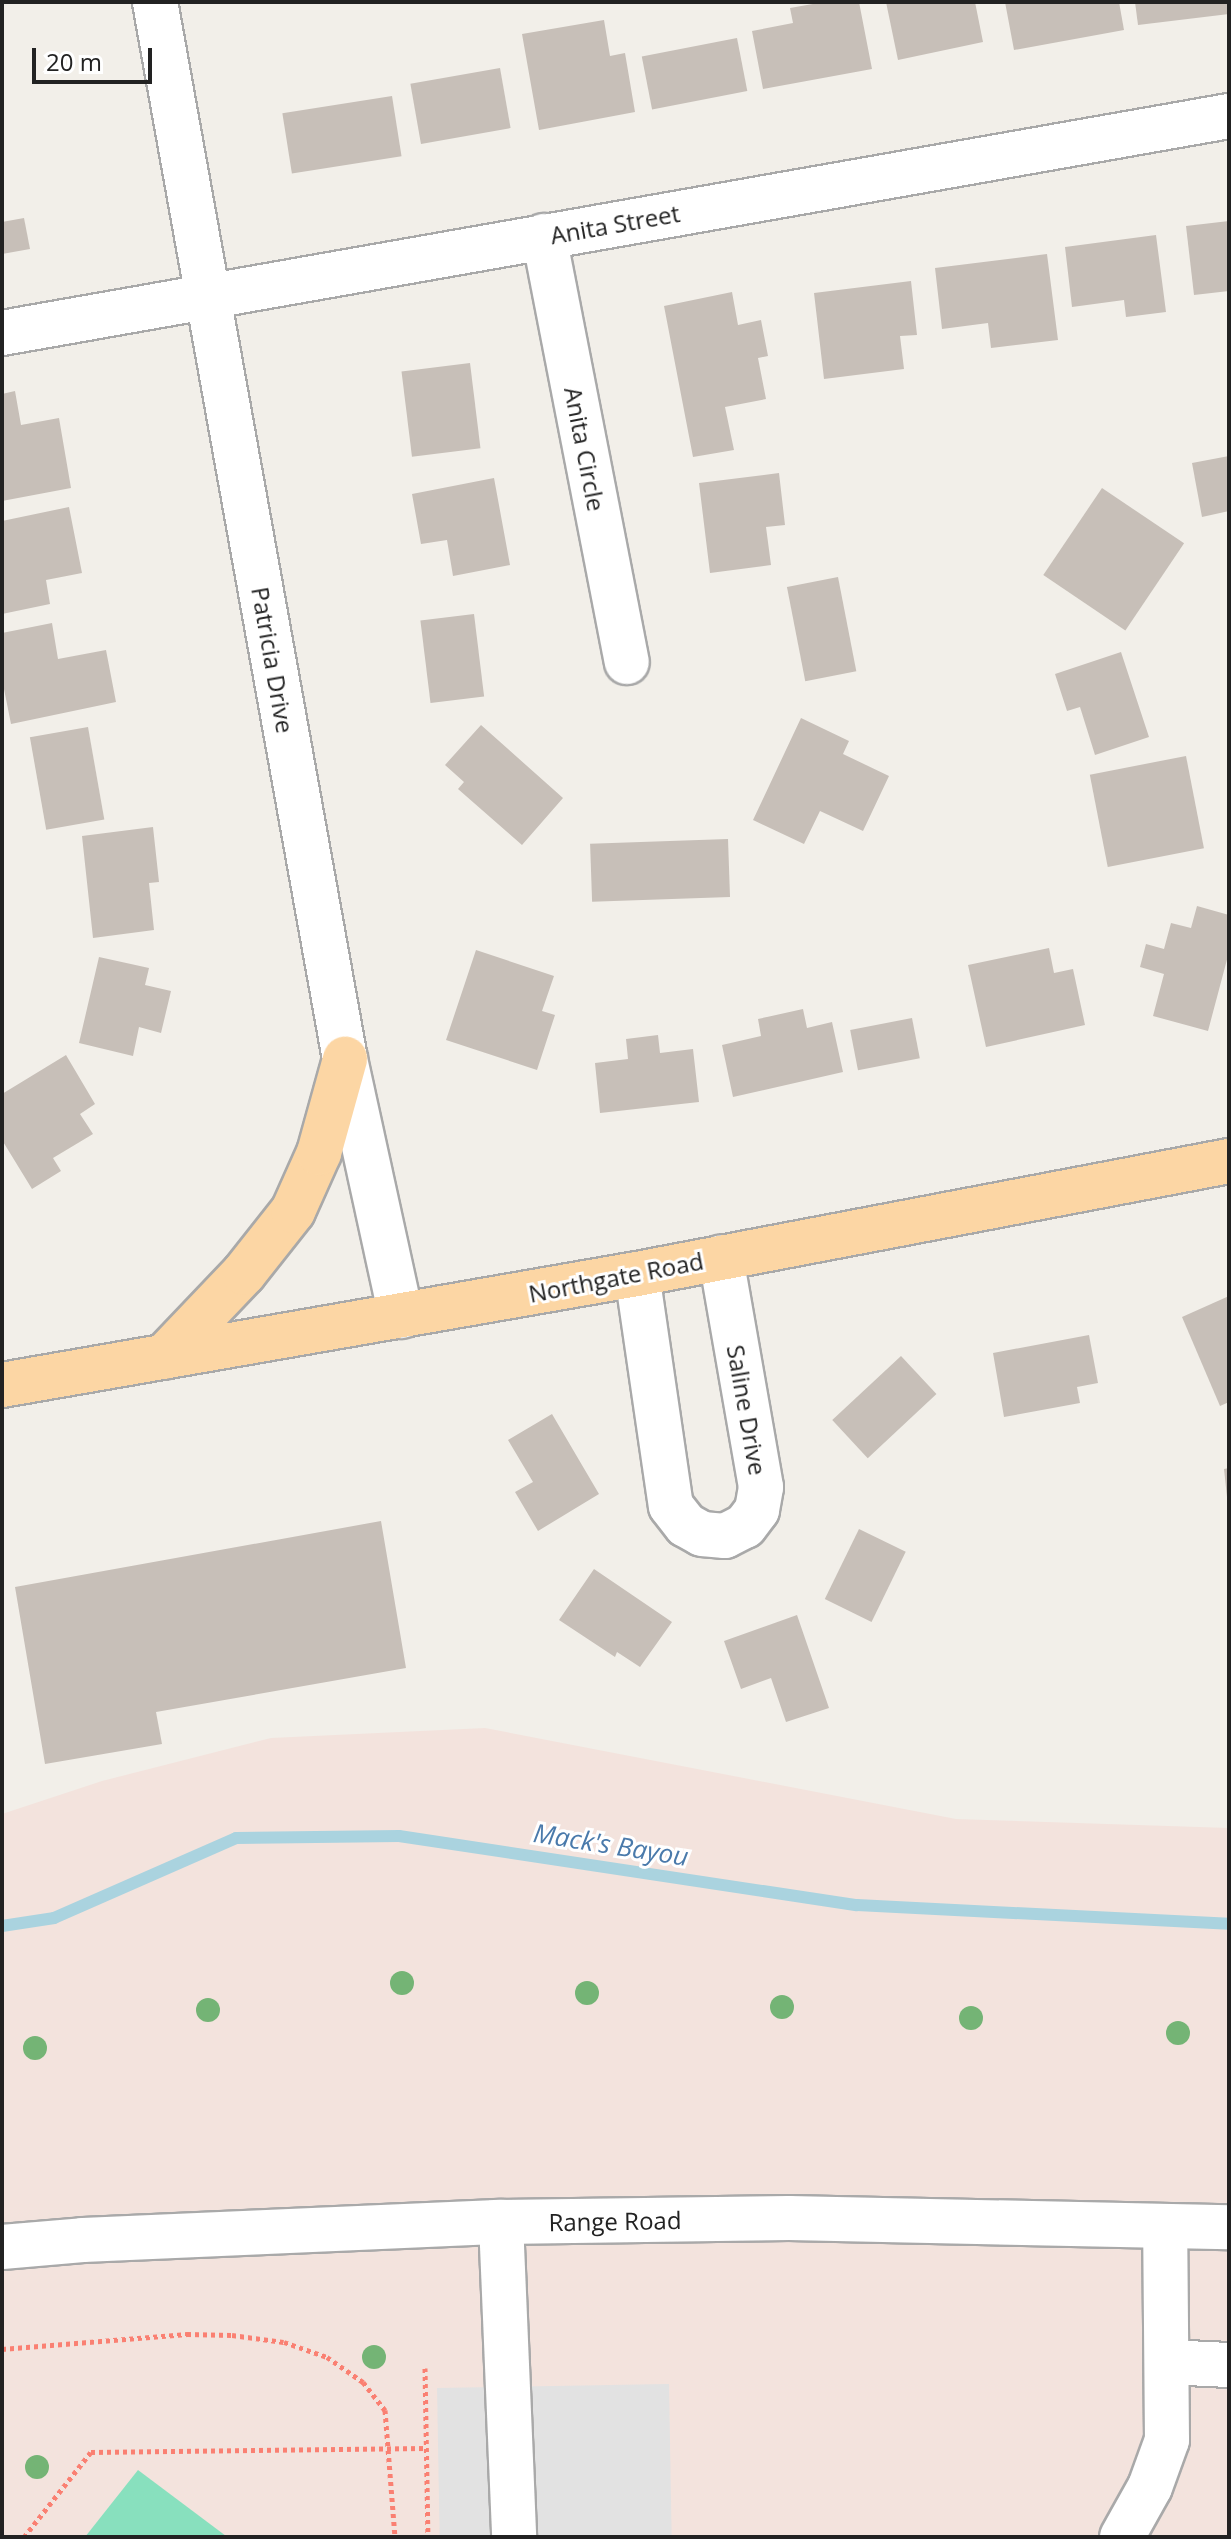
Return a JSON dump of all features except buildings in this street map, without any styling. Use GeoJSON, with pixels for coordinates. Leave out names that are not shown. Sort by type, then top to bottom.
{"type":"FeatureCollection","features":[{"type":"Feature","properties":{"kind":"main road"},"geometry":{"type":"LineString","coordinates":[[164,1357],[244,1273],[293,1211],[319,1153],[345,1059]]}},
{"type":"Feature","properties":{"kind":"main road","name":"Northgate Road"},"geometry":{"type":"LineString","coordinates":[[2,1385],[637,1274],[1229,1161]]}},
{"type":"Feature","properties":{"kind":"street","name":"Patricia Drive"},"geometry":{"type":"LineString","coordinates":[[155,2],[345,1059],[401,1316]]}},
{"type":"Feature","properties":{"kind":"street","name":"Anita Street"},"geometry":{"type":"LineString","coordinates":[[2,333],[1229,116]]}},
{"type":"Feature","properties":{"kind":"street","name":"Anita Circle"},"geometry":{"type":"LineString","coordinates":[[544,236],[627,662]]}},
{"type":"Feature","properties":{"kind":"street","name":"Saline Drive"},"geometry":{"type":"LineString","coordinates":[[637,1274],[671,1506],[686,1525],[702,1534],[725,1536],[745,1526],[757,1510],[761,1487],[721,1257]]}},
{"type":"Feature","properties":{"kind":"street","name":"Range Road"},"geometry":{"type":"LineString","coordinates":[[2,2247],[113,2238],[501,2222],[789,2218],[1229,2227]]}},
{"type":"Feature","properties":{"kind":"street"},"geometry":{"type":"LineString","coordinates":[[501,2222],[514,2537]]}},
{"type":"Feature","properties":{"kind":"street"},"geometry":{"type":"LineString","coordinates":[[1122,2537],[1150,2487],[1167,2440],[1165,2226]]}},
{"type":"Feature","properties":{"kind":"street"},"geometry":{"type":"LineString","coordinates":[[1167,2362],[1229,2365]]}},
{"type":"Feature","properties":{"kind":"path"},"geometry":{"type":"LineString","coordinates":[[2,2349],[187,2334],[232,2335],[284,2342],[327,2357],[376,2394],[385,2410],[395,2537]]}},
{"type":"Feature","properties":{"kind":"path"},"geometry":{"type":"LineString","coordinates":[[425,2368],[428,2537]]}},
{"type":"Feature","properties":{"kind":"path"},"geometry":{"type":"LineString","coordinates":[[24,2537],[91,2452],[426,2448]]}},
{"type":"Feature","properties":{"kind":"shaded area"},"geometry":{"type":"Polygon","coordinates":[[[485,1728],[956,1819],[1229,1828],[1229,2537],[2,2537],[2,1814],[102,1781],[271,1738],[485,1728]]]}},
{"type":"Feature","properties":{"kind":"shaded area"},"geometry":{"type":"Polygon","coordinates":[[[669,2384],[672,2537],[440,2537],[437,2388],[669,2384]]]}},
{"type":"Feature","properties":{"kind":"green space"},"geometry":{"type":"Polygon","coordinates":[[[138,2470],[226,2536],[226,2537],[85,2537],[138,2470]]]}},
{"type":"Feature","properties":{"kind":"waterway","name":"Mack's Bayou"},"geometry":{"type":"LineString","coordinates":[[2,1926],[54,1918],[236,1838],[399,1836],[857,1905],[1229,1924]]}}]}
